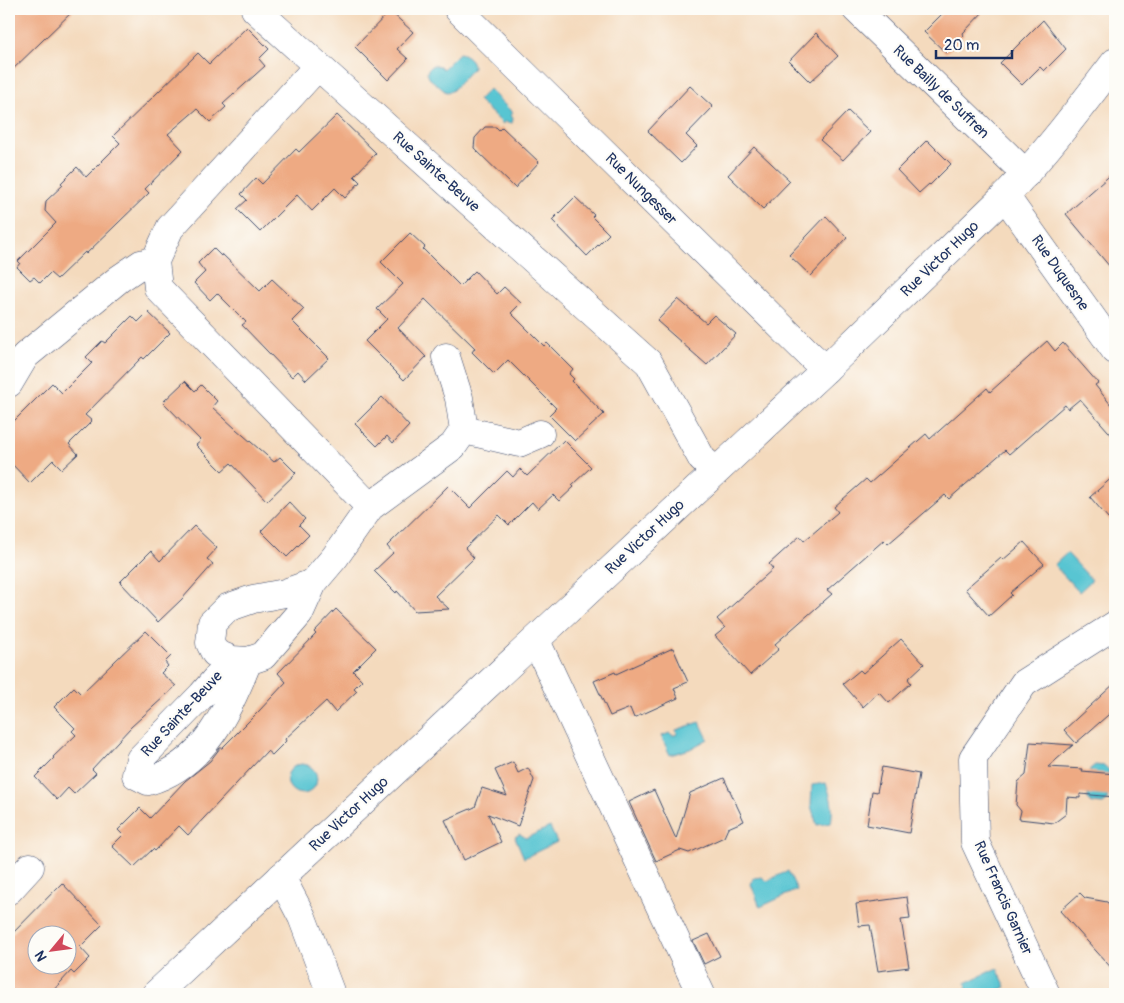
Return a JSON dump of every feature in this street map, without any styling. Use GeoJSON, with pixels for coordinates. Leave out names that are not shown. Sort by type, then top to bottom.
{"type":"FeatureCollection","features":[{"type":"Feature","properties":{"kind":"street","name":"Rue Sainte-Beuve"},"geometry":{"type":"LineString","coordinates":[[255,9],[650,363],[702,459],[715,471]]}},
{"type":"Feature","properties":{"kind":"street","name":"Rue Nungesser"},"geometry":{"type":"LineString","coordinates":[[458,9],[812,358],[826,369]]}},
{"type":"Feature","properties":{"kind":"street","name":"Rue Bailly de Suffren"},"geometry":{"type":"LineString","coordinates":[[856,9],[1026,174]]}},
{"type":"Feature","properties":{"kind":"street","name":"Rue Victor Hugo"},"geometry":{"type":"LineString","coordinates":[[156,994],[826,369],[1006,196],[1074,117],[1115,62]]}},
{"type":"Feature","properties":{"kind":"street"},"geometry":{"type":"LineString","coordinates":[[318,66],[170,228],[155,261],[158,288],[370,507]]}},
{"type":"Feature","properties":{"kind":"street","name":"Rue Duquesne"},"geometry":{"type":"LineString","coordinates":[[1006,196],[1115,350]]}},
{"type":"Feature","properties":{"kind":"street"},"geometry":{"type":"LineString","coordinates":[[9,383],[17,355],[141,264],[155,261]]}},
{"type":"Feature","properties":{"kind":"street"},"geometry":{"type":"LineString","coordinates":[[446,357],[459,398],[464,430],[519,443],[540,434]]}},
{"type":"Feature","properties":{"kind":"street","name":"Rue Sainte-Beuve"},"geometry":{"type":"LineString","coordinates":[[312,583],[285,592],[252,599],[227,608],[212,623],[210,643],[215,653],[240,661],[263,656],[299,614],[312,583],[335,557],[370,507],[453,446],[464,430]]}},
{"type":"Feature","properties":{"kind":"street","name":"Rue Francis Garnier"},"geometry":{"type":"LineString","coordinates":[[1046,994],[975,842],[973,758],[1024,683],[1115,625]]}},
{"type":"Feature","properties":{"kind":"street"},"geometry":{"type":"LineString","coordinates":[[536,640],[701,994]]}},
{"type":"Feature","properties":{"kind":"street"},"geometry":{"type":"LineString","coordinates":[[9,890],[30,867]]}},
{"type":"Feature","properties":{"kind":"street"},"geometry":{"type":"LineString","coordinates":[[281,877],[302,917],[331,994]]}},
{"type":"Feature","properties":{"kind":"water"},"geometry":{"type":"Polygon","coordinates":[[[459,53],[469,58],[473,68],[452,91],[446,92],[429,78],[427,72],[433,65],[440,66],[443,69],[459,53]]]}},
{"type":"Feature","properties":{"kind":"water"},"geometry":{"type":"Polygon","coordinates":[[[489,89],[513,113],[511,115],[512,123],[505,121],[503,124],[478,100],[489,89]]]}},
{"type":"Feature","properties":{"kind":"water"},"geometry":{"type":"Polygon","coordinates":[[[1067,553],[1092,580],[1079,592],[1054,565],[1067,553]]]}},
{"type":"Feature","properties":{"kind":"water"},"geometry":{"type":"Polygon","coordinates":[[[700,722],[708,739],[690,749],[670,755],[661,736],[670,733],[676,735],[676,730],[700,722]]]}},
{"type":"Feature","properties":{"kind":"water"},"geometry":{"type":"Polygon","coordinates":[[[302,764],[313,768],[317,779],[313,790],[302,794],[291,790],[287,779],[291,768],[302,764]]]}},
{"type":"Feature","properties":{"kind":"water"},"geometry":{"type":"Polygon","coordinates":[[[1095,765],[1105,766],[1109,770],[1107,801],[1103,804],[1092,803],[1088,799],[1090,769],[1095,765]]]}},
{"type":"Feature","properties":{"kind":"water"},"geometry":{"type":"Polygon","coordinates":[[[826,783],[832,803],[831,823],[817,825],[811,806],[812,785],[826,783]]]}},
{"type":"Feature","properties":{"kind":"water"},"geometry":{"type":"Polygon","coordinates":[[[550,827],[557,842],[524,858],[515,837],[520,834],[526,838],[550,827]]]}},
{"type":"Feature","properties":{"kind":"water"},"geometry":{"type":"Polygon","coordinates":[[[788,871],[797,890],[760,907],[751,884],[754,878],[762,877],[767,881],[788,871]]]}},
{"type":"Feature","properties":{"kind":"water"},"geometry":{"type":"Polygon","coordinates":[[[997,968],[1006,987],[991,994],[965,994],[966,983],[997,968]]]}},
{"type":"Feature","properties":{"kind":"building"},"geometry":{"type":"Polygon","coordinates":[[[9,9],[75,9],[9,73],[9,9]]]}},
{"type":"Feature","properties":{"kind":"building"},"geometry":{"type":"Polygon","coordinates":[[[947,9],[986,9],[946,53],[924,32],[947,9]]]}},
{"type":"Feature","properties":{"kind":"building"},"geometry":{"type":"Polygon","coordinates":[[[390,11],[413,32],[397,49],[408,59],[388,80],[355,47],[390,11]]]}},
{"type":"Feature","properties":{"kind":"building"},"geometry":{"type":"Polygon","coordinates":[[[1043,20],[1066,49],[1044,71],[1040,67],[1022,85],[1000,63],[1043,20]]]}},
{"type":"Feature","properties":{"kind":"building"},"geometry":{"type":"Polygon","coordinates":[[[247,27],[269,49],[259,59],[265,66],[223,104],[226,107],[210,122],[197,109],[168,134],[183,150],[145,189],[149,193],[86,254],[85,252],[57,279],[50,273],[40,283],[34,277],[30,280],[17,267],[20,263],[18,261],[56,223],[45,211],[46,201],[63,185],[61,183],[77,167],[86,177],[120,143],[113,136],[198,53],[209,64],[247,27]]]}},
{"type":"Feature","properties":{"kind":"building"},"geometry":{"type":"Polygon","coordinates":[[[816,33],[838,56],[810,82],[789,61],[816,33]]]}},
{"type":"Feature","properties":{"kind":"building"},"geometry":{"type":"Polygon","coordinates":[[[690,86],[713,107],[686,135],[697,146],[681,163],[648,131],[690,86]]]}},
{"type":"Feature","properties":{"kind":"building"},"geometry":{"type":"Polygon","coordinates":[[[848,111],[870,132],[843,160],[820,140],[848,111]]]}},
{"type":"Feature","properties":{"kind":"building"},"geometry":{"type":"Polygon","coordinates":[[[337,115],[376,153],[354,176],[360,182],[345,198],[335,188],[312,211],[297,195],[260,232],[237,209],[247,200],[241,194],[256,178],[262,184],[296,149],[299,152],[337,115]]]}},
{"type":"Feature","properties":{"kind":"building"},"geometry":{"type":"Polygon","coordinates":[[[485,127],[496,127],[499,130],[502,127],[539,162],[515,188],[474,148],[475,138],[485,127]]]}},
{"type":"Feature","properties":{"kind":"building"},"geometry":{"type":"Polygon","coordinates":[[[927,140],[951,164],[919,193],[897,170],[927,140]]]}},
{"type":"Feature","properties":{"kind":"building"},"geometry":{"type":"Polygon","coordinates":[[[754,147],[790,181],[763,209],[728,175],[754,147]]]}},
{"type":"Feature","properties":{"kind":"building"},"geometry":{"type":"Polygon","coordinates":[[[1115,171],[1115,273],[1066,214],[1115,171]]]}},
{"type":"Feature","properties":{"kind":"building"},"geometry":{"type":"Polygon","coordinates":[[[575,197],[594,215],[592,217],[609,234],[587,256],[552,220],[575,197]]]}},
{"type":"Feature","properties":{"kind":"building"},"geometry":{"type":"Polygon","coordinates":[[[826,216],[847,238],[811,276],[789,255],[826,216]]]}},
{"type":"Feature","properties":{"kind":"building"},"geometry":{"type":"Polygon","coordinates":[[[410,233],[425,247],[423,249],[460,286],[475,271],[497,294],[504,287],[521,303],[511,313],[544,346],[547,343],[573,369],[569,374],[574,379],[572,381],[604,414],[575,441],[549,415],[556,408],[508,360],[494,374],[472,352],[475,348],[425,299],[398,328],[426,357],[404,380],[365,341],[387,319],[377,309],[403,284],[381,262],[410,233]]]}},
{"type":"Feature","properties":{"kind":"building"},"geometry":{"type":"Polygon","coordinates":[[[213,248],[221,256],[222,254],[260,291],[272,279],[304,309],[292,321],[329,358],[306,380],[298,371],[292,377],[242,325],[246,322],[217,293],[210,300],[194,283],[205,272],[198,263],[213,248]]]}},
{"type":"Feature","properties":{"kind":"building"},"geometry":{"type":"Polygon","coordinates":[[[678,299],[706,323],[714,315],[736,334],[707,365],[657,321],[678,299]]]}},
{"type":"Feature","properties":{"kind":"building"},"geometry":{"type":"Polygon","coordinates":[[[148,312],[170,333],[144,359],[142,357],[85,415],[92,421],[69,444],[78,454],[62,469],[53,460],[30,483],[9,461],[9,426],[52,383],[62,393],[92,363],[86,357],[102,341],[105,343],[132,316],[138,322],[148,312]]]}},
{"type":"Feature","properties":{"kind":"building"},"geometry":{"type":"Polygon","coordinates":[[[1047,341],[1055,351],[1063,343],[1098,383],[1095,385],[1115,410],[1115,439],[1080,399],[1068,409],[1065,405],[1009,454],[1005,450],[949,499],[945,495],[888,544],[884,540],[827,590],[832,594],[775,644],[779,649],[750,675],[715,636],[725,628],[717,619],[773,569],[769,564],[800,536],[804,541],[838,512],[834,507],[866,479],[870,483],[926,434],[930,439],[987,388],[990,392],[1047,341]]]}},
{"type":"Feature","properties":{"kind":"building"},"geometry":{"type":"Polygon","coordinates":[[[185,381],[195,391],[201,385],[217,401],[212,407],[274,462],[280,457],[296,473],[267,501],[231,463],[222,471],[196,445],[201,441],[163,402],[185,381]]]}},
{"type":"Feature","properties":{"kind":"building"},"geometry":{"type":"Polygon","coordinates":[[[382,397],[409,426],[393,443],[387,436],[377,446],[355,424],[382,397]]]}},
{"type":"Feature","properties":{"kind":"building"},"geometry":{"type":"Polygon","coordinates":[[[564,440],[591,467],[559,501],[553,495],[538,509],[532,502],[509,525],[499,515],[465,548],[474,558],[435,596],[449,609],[415,611],[397,591],[396,593],[374,571],[393,553],[387,546],[448,486],[470,508],[507,471],[513,477],[520,469],[527,476],[564,440]]]}},
{"type":"Feature","properties":{"kind":"building"},"geometry":{"type":"Polygon","coordinates":[[[1115,475],[1115,526],[1090,497],[1115,475]]]}},
{"type":"Feature","properties":{"kind":"building"},"geometry":{"type":"Polygon","coordinates":[[[289,502],[305,519],[299,525],[309,535],[287,557],[261,531],[289,502]]]}},
{"type":"Feature","properties":{"kind":"building"},"geometry":{"type":"Polygon","coordinates":[[[194,526],[217,548],[207,559],[213,564],[182,599],[158,622],[120,582],[151,551],[160,561],[194,526]]]}},
{"type":"Feature","properties":{"kind":"building"},"geometry":{"type":"Polygon","coordinates":[[[1024,542],[1044,564],[1010,593],[1012,595],[989,616],[965,589],[1001,558],[1003,560],[1024,542]]]}},
{"type":"Feature","properties":{"kind":"building"},"geometry":{"type":"Polygon","coordinates":[[[336,609],[376,648],[353,671],[362,680],[354,688],[357,691],[335,712],[326,701],[285,739],[286,741],[272,755],[267,751],[188,835],[179,826],[155,851],[153,849],[134,867],[112,846],[123,835],[118,830],[140,808],[150,818],[185,781],[210,761],[220,748],[286,682],[278,673],[316,634],[314,632],[336,609]]]}},
{"type":"Feature","properties":{"kind":"building"},"geometry":{"type":"Polygon","coordinates":[[[146,631],[171,656],[165,662],[168,666],[161,673],[176,686],[131,727],[92,769],[96,773],[74,794],[68,788],[57,800],[35,777],[76,735],[72,731],[75,728],[54,707],[74,687],[81,694],[146,631]]]}},
{"type":"Feature","properties":{"kind":"building"},"geometry":{"type":"Polygon","coordinates":[[[901,639],[924,664],[908,679],[911,683],[889,703],[879,692],[863,707],[843,684],[860,670],[863,673],[901,639]]]}},
{"type":"Feature","properties":{"kind":"building"},"geometry":{"type":"Polygon","coordinates":[[[673,648],[688,682],[674,688],[678,698],[634,718],[630,708],[610,716],[594,681],[615,672],[616,674],[673,648]]]}},
{"type":"Feature","properties":{"kind":"building"},"geometry":{"type":"Polygon","coordinates":[[[1115,683],[1115,709],[1076,743],[1064,730],[1115,683]]]}},
{"type":"Feature","properties":{"kind":"building"},"geometry":{"type":"Polygon","coordinates":[[[1030,742],[1073,745],[1048,767],[1083,769],[1082,771],[1115,774],[1115,797],[1080,794],[1080,798],[1067,797],[1066,814],[1054,823],[1019,819],[1021,811],[1016,805],[1018,782],[1026,775],[1030,742]]]}},
{"type":"Feature","properties":{"kind":"building"},"geometry":{"type":"Polygon","coordinates":[[[513,762],[518,773],[528,768],[534,780],[518,826],[488,814],[501,842],[464,860],[445,820],[475,807],[482,788],[507,796],[495,770],[513,762]]]}},
{"type":"Feature","properties":{"kind":"building"},"geometry":{"type":"Polygon","coordinates":[[[882,767],[919,774],[909,833],[867,825],[872,791],[877,792],[882,767]]]}},
{"type":"Feature","properties":{"kind":"building"},"geometry":{"type":"Polygon","coordinates":[[[724,778],[744,821],[728,828],[724,837],[689,853],[680,850],[656,861],[629,802],[654,790],[676,839],[690,793],[724,778]]]}},
{"type":"Feature","properties":{"kind":"building"},"geometry":{"type":"Polygon","coordinates":[[[62,883],[102,925],[80,947],[90,958],[78,970],[78,926],[28,926],[28,976],[66,976],[50,994],[9,994],[9,937],[62,883]]]}},
{"type":"Feature","properties":{"kind":"building"},"geometry":{"type":"Polygon","coordinates":[[[1080,893],[1085,898],[1107,902],[1115,911],[1115,972],[1060,911],[1080,893]]]}},
{"type":"Feature","properties":{"kind":"building"},"geometry":{"type":"Polygon","coordinates":[[[907,897],[910,919],[901,920],[909,967],[878,971],[870,925],[859,926],[856,904],[907,897]]]}},
{"type":"Feature","properties":{"kind":"building"},"geometry":{"type":"Polygon","coordinates":[[[709,934],[720,956],[704,964],[693,941],[709,934]]]}}]}
